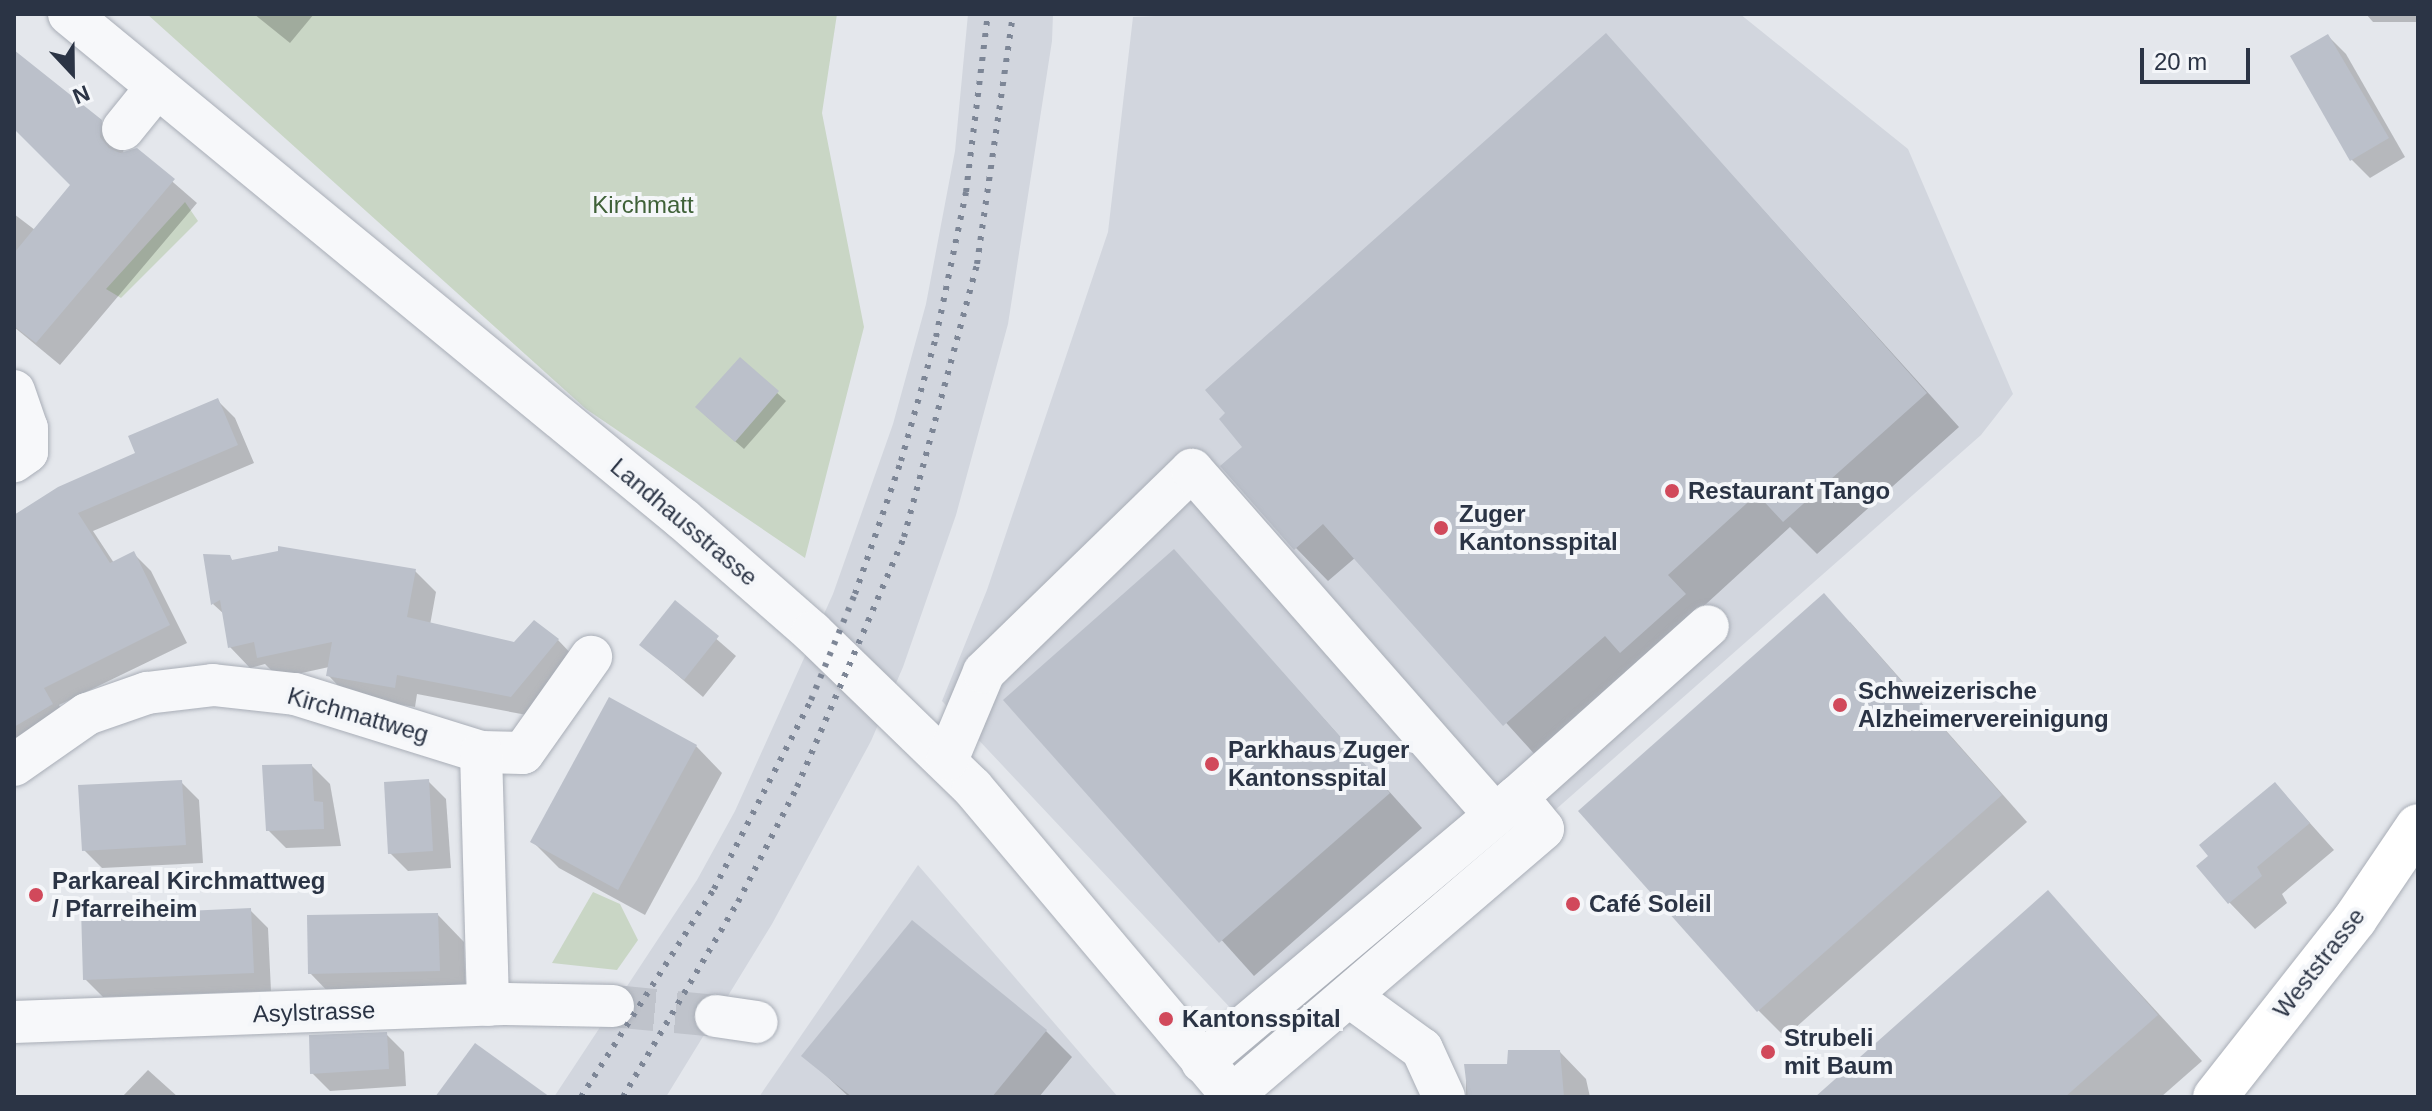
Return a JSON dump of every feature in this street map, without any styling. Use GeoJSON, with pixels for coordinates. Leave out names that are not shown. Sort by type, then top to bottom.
{"type":"FeatureCollection","features":[{"type":"Feature","properties":{"kind":"main road","name":"Weststrasse"},"geometry":{"type":"LineString","coordinates":[[2215,1097],[2355,919],[2418,826]]}},
{"type":"Feature","properties":{"kind":"street","name":"Landhausstrasse"},"geometry":{"type":"LineString","coordinates":[[69,14],[751,577],[947,760],[1221,1083]]}},
{"type":"Feature","properties":{"kind":"street"},"geometry":{"type":"LineString","coordinates":[[123,129],[157,87]]}},
{"type":"Feature","properties":{"kind":"street"},"geometry":{"type":"LineString","coordinates":[[14,391],[27,428],[27,452],[14,461]]}},
{"type":"Feature","properties":{"kind":"street"},"geometry":{"type":"LineString","coordinates":[[947,760],[984,672],[1192,470],[1503,817],[1543,829],[1349,996],[1221,1083]]}},
{"type":"Feature","properties":{"kind":"street"},"geometry":{"type":"LineString","coordinates":[[1221,1083],[1708,626]]}},
{"type":"Feature","properties":{"kind":"street","name":"Kirchmattweg"},"geometry":{"type":"LineString","coordinates":[[14,765],[87,714],[147,693],[213,685],[295,694],[481,752],[523,753],[591,657]]}},
{"type":"Feature","properties":{"kind":"street"},"geometry":{"type":"LineString","coordinates":[[481,752],[488,1005]]}},
{"type":"Feature","properties":{"kind":"street"},"geometry":{"type":"LineString","coordinates":[[1349,996],[1422,1049],[1444,1097]]}},
{"type":"Feature","properties":{"kind":"street","name":"Asylstrasse"},"geometry":{"type":"LineString","coordinates":[[14,1022],[488,1005],[613,1006]]}},
{"type":"Feature","properties":{"kind":"street"},"geometry":{"type":"LineString","coordinates":[[716,1016],[757,1022]]}},
{"type":"Feature","properties":{"kind":"shaded area"},"geometry":{"type":"Polygon","coordinates":[[[968,14],[1053,14],[1052,41],[1008,324],[956,515],[903,667],[871,741],[772,924],[666,1097],[554,1097],[697,880],[735,811],[833,594],[893,424],[926,304],[955,151],[968,14]]]}},
{"type":"Feature","properties":{"kind":"shaded area","name":"Zuger Kantonsspital"},"geometry":{"type":"Polygon","coordinates":[[[1200,14],[1740,14],[1908,149],[2013,394],[1981,435],[1529,833],[1268,1048],[942,701],[987,590],[1108,232],[1133,17],[1200,14]]]}},
{"type":"Feature","properties":{"kind":"shaded area"},"geometry":{"type":"Polygon","coordinates":[[[918,865],[1118,1097],[759,1097],[918,865]]]}},
{"type":"Feature","properties":{"kind":"green space","name":"Kirchmatt"},"geometry":{"type":"Polygon","coordinates":[[[147,14],[837,14],[822,113],[864,327],[805,558],[586,409],[147,14]]]}},
{"type":"Feature","properties":{"kind":"green space"},"geometry":{"type":"Polygon","coordinates":[[[185,202],[198,221],[121,298],[106,289],[185,202]]]}},
{"type":"Feature","properties":{"kind":"green space"},"geometry":{"type":"Polygon","coordinates":[[[593,892],[620,904],[638,940],[617,970],[552,963],[593,892]]]}},
{"type":"Feature","properties":{"kind":"building"},"geometry":{"type":"Polygon","coordinates":[[[1606,33],[1927,393],[1783,522],[1757,494],[1668,575],[1686,594],[1620,653],[1605,636],[1503,726],[1323,524],[1294,550],[1220,466],[1242,447],[1219,419],[1225,413],[1205,390],[1606,33]]]}},
{"type":"Feature","properties":{"kind":"building"},"geometry":{"type":"Polygon","coordinates":[[[2328,34],[2389,138],[2350,161],[2290,56],[2328,34]]]}},
{"type":"Feature","properties":{"kind":"building"},"geometry":{"type":"Polygon","coordinates":[[[14,50],[102,120],[100,137],[109,148],[120,153],[137,148],[175,179],[36,343],[14,326],[14,253],[70,185],[14,129],[14,50]]]}},
{"type":"Feature","properties":{"kind":"building"},"geometry":{"type":"Polygon","coordinates":[[[740,357],[779,391],[735,442],[695,407],[740,357]]]}},
{"type":"Feature","properties":{"kind":"building"},"geometry":{"type":"Polygon","coordinates":[[[218,398],[238,445],[78,513],[110,563],[134,551],[170,625],[44,688],[53,704],[14,727],[14,515],[58,487],[135,453],[128,436],[218,398]]]}},
{"type":"Feature","properties":{"kind":"building"},"geometry":{"type":"Polygon","coordinates":[[[278,546],[416,569],[407,617],[514,642],[534,620],[559,639],[511,697],[397,675],[395,688],[326,676],[332,642],[257,658],[254,642],[228,648],[220,600],[211,605],[203,554],[230,555],[232,560],[278,551],[278,546]]]}},
{"type":"Feature","properties":{"kind":"building","name":"Parkhaus Zuger Kantonsspital"},"geometry":{"type":"Polygon","coordinates":[[[1174,549],[1390,793],[1219,943],[1003,700],[1174,549]]]}},
{"type":"Feature","properties":{"kind":"building"},"geometry":{"type":"Polygon","coordinates":[[[1824,593],[2002,795],[1757,1012],[1578,811],[1824,593]]]}},
{"type":"Feature","properties":{"kind":"building"},"geometry":{"type":"Polygon","coordinates":[[[675,600],[719,636],[684,680],[639,645],[675,600]]]}},
{"type":"Feature","properties":{"kind":"building"},"geometry":{"type":"Polygon","coordinates":[[[609,697],[697,745],[618,890],[530,842],[609,697]]]}},
{"type":"Feature","properties":{"kind":"building"},"geometry":{"type":"Polygon","coordinates":[[[312,764],[314,801],[323,802],[324,829],[266,831],[262,765],[312,764]]]}},
{"type":"Feature","properties":{"kind":"building"},"geometry":{"type":"Polygon","coordinates":[[[429,779],[433,851],[388,854],[384,782],[429,779]]]}},
{"type":"Feature","properties":{"kind":"building"},"geometry":{"type":"Polygon","coordinates":[[[182,780],[186,845],[82,851],[78,785],[182,780]]]}},
{"type":"Feature","properties":{"kind":"building"},"geometry":{"type":"Polygon","coordinates":[[[2275,782],[2310,823],[2257,867],[2262,876],[2228,904],[2196,866],[2208,856],[2199,845],[2275,782]]]}},
{"type":"Feature","properties":{"kind":"building"},"geometry":{"type":"Polygon","coordinates":[[[2048,890],[2158,1015],[2065,1097],[1815,1097],[2048,890]]]}},
{"type":"Feature","properties":{"kind":"building"},"geometry":{"type":"Polygon","coordinates":[[[81,908],[143,908],[143,913],[251,908],[254,973],[83,980],[81,908]]]}},
{"type":"Feature","properties":{"kind":"building"},"geometry":{"type":"Polygon","coordinates":[[[438,913],[440,971],[308,974],[307,915],[438,913]]]}},
{"type":"Feature","properties":{"kind":"building"},"geometry":{"type":"Polygon","coordinates":[[[912,920],[1047,1030],[992,1097],[852,1097],[801,1056],[912,920]]]}},
{"type":"Feature","properties":{"kind":"building"},"geometry":{"type":"Polygon","coordinates":[[[387,1032],[389,1069],[310,1074],[309,1035],[387,1032]]]}},
{"type":"Feature","properties":{"kind":"building"},"geometry":{"type":"Polygon","coordinates":[[[475,1043],[550,1097],[435,1097],[475,1043]]]}},
{"type":"Feature","properties":{"kind":"building"},"geometry":{"type":"Polygon","coordinates":[[[1508,1050],[1560,1050],[1564,1097],[1468,1097],[1464,1064],[1507,1064],[1508,1050]]]}},
{"type":"Feature","properties":{"kind":"tunnel"},"geometry":{"type":"LineString","coordinates":[[613,1006],[716,1016]]}},
{"type":"Feature","properties":{"kind":"railway"},"geometry":{"type":"LineString","coordinates":[[581,1097],[714,889],[811,700],[855,594],[901,461],[936,337],[966,192],[988,14]]}},
{"type":"Feature","properties":{"kind":"railway"},"geometry":{"type":"LineString","coordinates":[[623,1097],[738,902],[797,787],[904,537],[977,264],[1013,14]]}},
{"type":"Feature","properties":{"kind":"place","name":"Restaurant Tango"},"geometry":{"type":"Point","coordinates":[1672,491]}},
{"type":"Feature","properties":{"kind":"place","name":"Zuger Kantonsspital"},"geometry":{"type":"Point","coordinates":[1441,528]}},
{"type":"Feature","properties":{"kind":"place","name":"Schweizerische Alzheimervereinigung"},"geometry":{"type":"Point","coordinates":[1840,705]}},
{"type":"Feature","properties":{"kind":"place","name":"Parkhaus Zuger Kantonsspital"},"geometry":{"type":"Point","coordinates":[1212,764]}},
{"type":"Feature","properties":{"kind":"place","name":"Parkareal Kirchmattweg / Pfarreiheim"},"geometry":{"type":"Point","coordinates":[36,895]}},
{"type":"Feature","properties":{"kind":"place","name":"Café Soleil"},"geometry":{"type":"Point","coordinates":[1573,904]}},
{"type":"Feature","properties":{"kind":"place","name":"Kantonsspital"},"geometry":{"type":"Point","coordinates":[1166,1019]}},
{"type":"Feature","properties":{"kind":"place","name":"Strubeli mit Baum"},"geometry":{"type":"Point","coordinates":[1768,1052]}}]}
